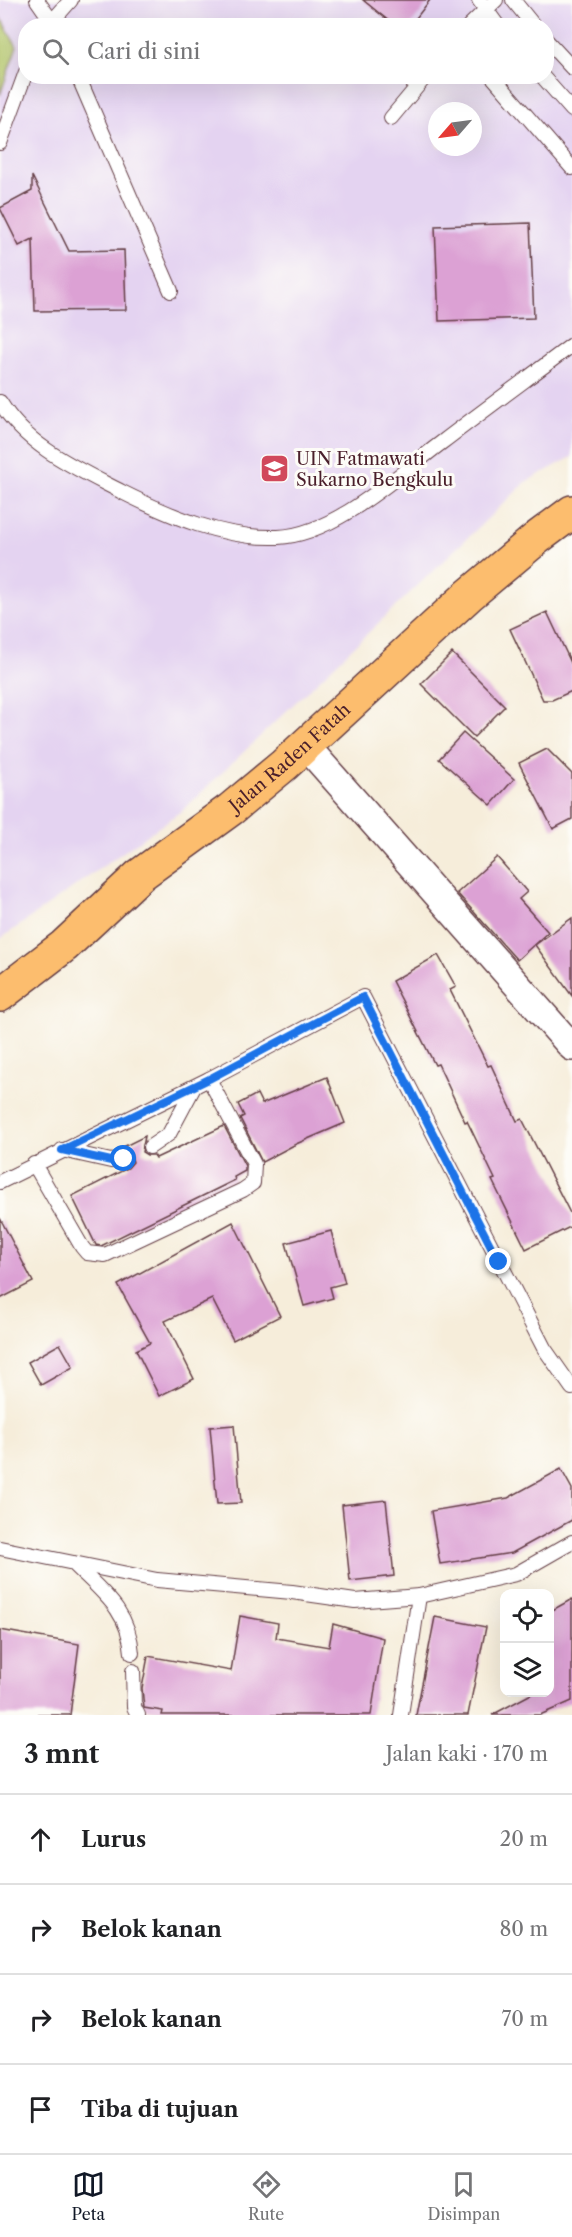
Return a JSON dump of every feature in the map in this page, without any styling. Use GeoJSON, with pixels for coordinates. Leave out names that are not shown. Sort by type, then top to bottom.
{"type":"FeatureCollection","features":[{"type":"Feature","properties":{"kind":"highway","name":"Jalan Raden Fatah"},"geometry":{"type":"LineString","coordinates":[[0,995],[64,946],[140,875],[231,809],[305,745],[469,595],[572,512]]}},
{"type":"Feature","properties":{"kind":"street"},"geometry":{"type":"LineString","coordinates":[[305,745],[572,1047]]}},
{"type":"Feature","properties":{"kind":"lane"},"geometry":{"type":"LineString","coordinates":[[37,0],[48,18]]}},
{"type":"Feature","properties":{"kind":"lane"},"geometry":{"type":"LineString","coordinates":[[56,18],[70,0]]}},
{"type":"Feature","properties":{"kind":"lane"},"geometry":{"type":"LineString","coordinates":[[473,18],[481,4],[496,0]]}},
{"type":"Feature","properties":{"kind":"lane"},"geometry":{"type":"LineString","coordinates":[[513,0],[528,18]]}},
{"type":"Feature","properties":{"kind":"lane"},"geometry":{"type":"LineString","coordinates":[[481,4],[492,18]]}},
{"type":"Feature","properties":{"kind":"lane"},"geometry":{"type":"LineString","coordinates":[[554,49],[572,68]]}},
{"type":"Feature","properties":{"kind":"lane"},"geometry":{"type":"LineString","coordinates":[[0,143],[22,84]]}},
{"type":"Feature","properties":{"kind":"lane"},"geometry":{"type":"LineString","coordinates":[[81,84],[171,291]]}},
{"type":"Feature","properties":{"kind":"lane"},"geometry":{"type":"LineString","coordinates":[[391,118],[419,84]]}},
{"type":"Feature","properties":{"kind":"lane"},"geometry":{"type":"LineString","coordinates":[[499,84],[572,168]]}},
{"type":"Feature","properties":{"kind":"lane"},"geometry":{"type":"LineString","coordinates":[[549,84],[572,110]]}},
{"type":"Feature","properties":{"kind":"lane"},"geometry":{"type":"LineString","coordinates":[[0,402],[12,423],[43,449],[146,504],[219,532],[277,537],[295,535],[319,526],[364,500],[572,345]]}},
{"type":"Feature","properties":{"kind":"lane"},"geometry":{"type":"LineString","coordinates":[[0,1182],[194,1087],[363,997],[544,1348],[572,1388]]}},
{"type":"Feature","properties":{"kind":"lane"},"geometry":{"type":"LineString","coordinates":[[34,1164],[82,1247],[95,1256],[105,1256],[243,1190],[253,1183],[254,1164],[209,1079]]}},
{"type":"Feature","properties":{"kind":"lane"},"geometry":{"type":"LineString","coordinates":[[150,1147],[169,1134],[194,1087]]}},
{"type":"Feature","properties":{"kind":"lane"},"geometry":{"type":"LineString","coordinates":[[62,1150],[111,1161],[124,1159]]}},
{"type":"Feature","properties":{"kind":"lane"},"geometry":{"type":"LineString","coordinates":[[0,1548],[157,1580],[356,1601],[419,1596],[516,1574],[572,1542]]}},
{"type":"Feature","properties":{"kind":"lane"},"geometry":{"type":"LineString","coordinates":[[72,1563],[120,1610],[131,1638],[132,1653]]}},
{"type":"Feature","properties":{"kind":"lane"},"geometry":{"type":"LineString","coordinates":[[401,1715],[419,1596]]}},
{"type":"Feature","properties":{"kind":"lane"},"geometry":{"type":"LineString","coordinates":[[132,1671],[134,1707],[138,1715]]}},
{"type":"Feature","properties":{"kind":"shaded area","name":"UIN Fatmawati Sukarno Bengkulu"},"geometry":{"type":"Polygon","coordinates":[[[0,0],[572,0],[572,457],[527,481],[183,810],[0,939],[0,0]]]}},
{"type":"Feature","properties":{"kind":"green space"},"geometry":{"type":"Polygon","coordinates":[[[0,17],[17,46],[0,95],[0,17]]]}},
{"type":"Feature","properties":{"kind":"building"},"geometry":{"type":"Polygon","coordinates":[[[363,0],[430,0],[416,18],[385,18],[363,0]]]}},
{"type":"Feature","properties":{"kind":"building"},"geometry":{"type":"Polygon","coordinates":[[[32,176],[69,251],[124,250],[126,310],[35,311],[33,239],[19,246],[0,208],[32,191],[32,176]]]}},
{"type":"Feature","properties":{"kind":"building"},"geometry":{"type":"Polygon","coordinates":[[[530,223],[534,318],[439,321],[435,226],[530,223]]]}},
{"type":"Feature","properties":{"kind":"building"},"geometry":{"type":"Polygon","coordinates":[[[547,612],[572,665],[572,691],[552,700],[543,700],[510,629],[547,612]]]}},
{"type":"Feature","properties":{"kind":"building"},"geometry":{"type":"Polygon","coordinates":[[[452,653],[505,706],[474,737],[421,684],[452,653]]]}},
{"type":"Feature","properties":{"kind":"building"},"geometry":{"type":"Polygon","coordinates":[[[463,733],[514,779],[491,805],[439,759],[463,733]]]}},
{"type":"Feature","properties":{"kind":"building"},"geometry":{"type":"Polygon","coordinates":[[[547,749],[572,774],[572,819],[553,829],[519,763],[547,749]]]}},
{"type":"Feature","properties":{"kind":"building"},"geometry":{"type":"Polygon","coordinates":[[[497,857],[527,892],[519,899],[548,932],[517,960],[457,893],[497,857]]]}},
{"type":"Feature","properties":{"kind":"building"},"geometry":{"type":"Polygon","coordinates":[[[572,918],[572,996],[535,945],[572,918]]]}},
{"type":"Feature","properties":{"kind":"building"},"geometry":{"type":"Polygon","coordinates":[[[438,955],[456,987],[450,990],[488,1066],[491,1065],[517,1121],[522,1119],[572,1217],[572,1226],[526,1249],[492,1180],[495,1179],[467,1121],[465,1122],[438,1064],[435,1065],[392,981],[438,955]]]}},
{"type":"Feature","properties":{"kind":"building"},"geometry":{"type":"Polygon","coordinates":[[[327,1077],[345,1123],[296,1144],[262,1162],[240,1118],[244,1116],[238,1104],[257,1094],[262,1104],[327,1077]]]}},
{"type":"Feature","properties":{"kind":"building"},"geometry":{"type":"Polygon","coordinates":[[[224,1126],[245,1166],[245,1171],[234,1177],[235,1180],[101,1246],[96,1245],[72,1196],[128,1168],[133,1162],[131,1154],[119,1149],[145,1136],[142,1152],[154,1155],[156,1158],[224,1126]]]}},
{"type":"Feature","properties":{"kind":"building"},"geometry":{"type":"Polygon","coordinates":[[[0,1218],[33,1282],[0,1299],[0,1218]]]}},
{"type":"Feature","properties":{"kind":"building"},"geometry":{"type":"Polygon","coordinates":[[[233,1222],[280,1316],[233,1340],[212,1299],[165,1321],[194,1379],[159,1396],[136,1350],[150,1343],[118,1285],[233,1222]]]}},
{"type":"Feature","properties":{"kind":"building"},"geometry":{"type":"Polygon","coordinates":[[[331,1231],[345,1283],[330,1287],[333,1298],[304,1306],[286,1243],[331,1231]]]}},
{"type":"Feature","properties":{"kind":"building"},"geometry":{"type":"Polygon","coordinates":[[[60,1344],[73,1367],[41,1385],[28,1362],[60,1344]]]}},
{"type":"Feature","properties":{"kind":"building"},"geometry":{"type":"Polygon","coordinates":[[[234,1425],[241,1503],[217,1504],[210,1427],[234,1425]]]}},
{"type":"Feature","properties":{"kind":"building"},"geometry":{"type":"Polygon","coordinates":[[[561,1469],[572,1489],[572,1520],[512,1553],[440,1564],[431,1511],[508,1498],[561,1469]]]}},
{"type":"Feature","properties":{"kind":"building"},"geometry":{"type":"Polygon","coordinates":[[[386,1500],[394,1576],[350,1581],[342,1505],[386,1500]]]}},
{"type":"Feature","properties":{"kind":"building"},"geometry":{"type":"Polygon","coordinates":[[[572,1599],[572,1701],[540,1715],[492,1715],[526,1697],[554,1697],[554,1609],[572,1599]]]}},
{"type":"Feature","properties":{"kind":"building"},"geometry":{"type":"Polygon","coordinates":[[[240,1616],[278,1623],[276,1638],[329,1647],[333,1624],[383,1638],[371,1715],[162,1715],[163,1711],[144,1708],[142,1688],[148,1656],[231,1671],[240,1616]]]}},
{"type":"Feature","properties":{"kind":"building"},"geometry":{"type":"Polygon","coordinates":[[[435,1617],[486,1627],[468,1715],[416,1715],[435,1617]]]}},
{"type":"Feature","properties":{"kind":"building"},"geometry":{"type":"Polygon","coordinates":[[[0,1630],[79,1644],[70,1715],[0,1715],[0,1630]]]}},
{"type":"Feature","properties":{"kind":"place","name":"UIN Fatmawati Sukarno Bengkulu"},"geometry":{"type":"Point","coordinates":[275,469]}},
{"type":"Feature","properties":{"kind":"route"},"geometry":{"type":"LineString","coordinates":[[124,1159],[101,1160],[62,1150],[209,1079],[363,997],[499,1262]]}}]}
